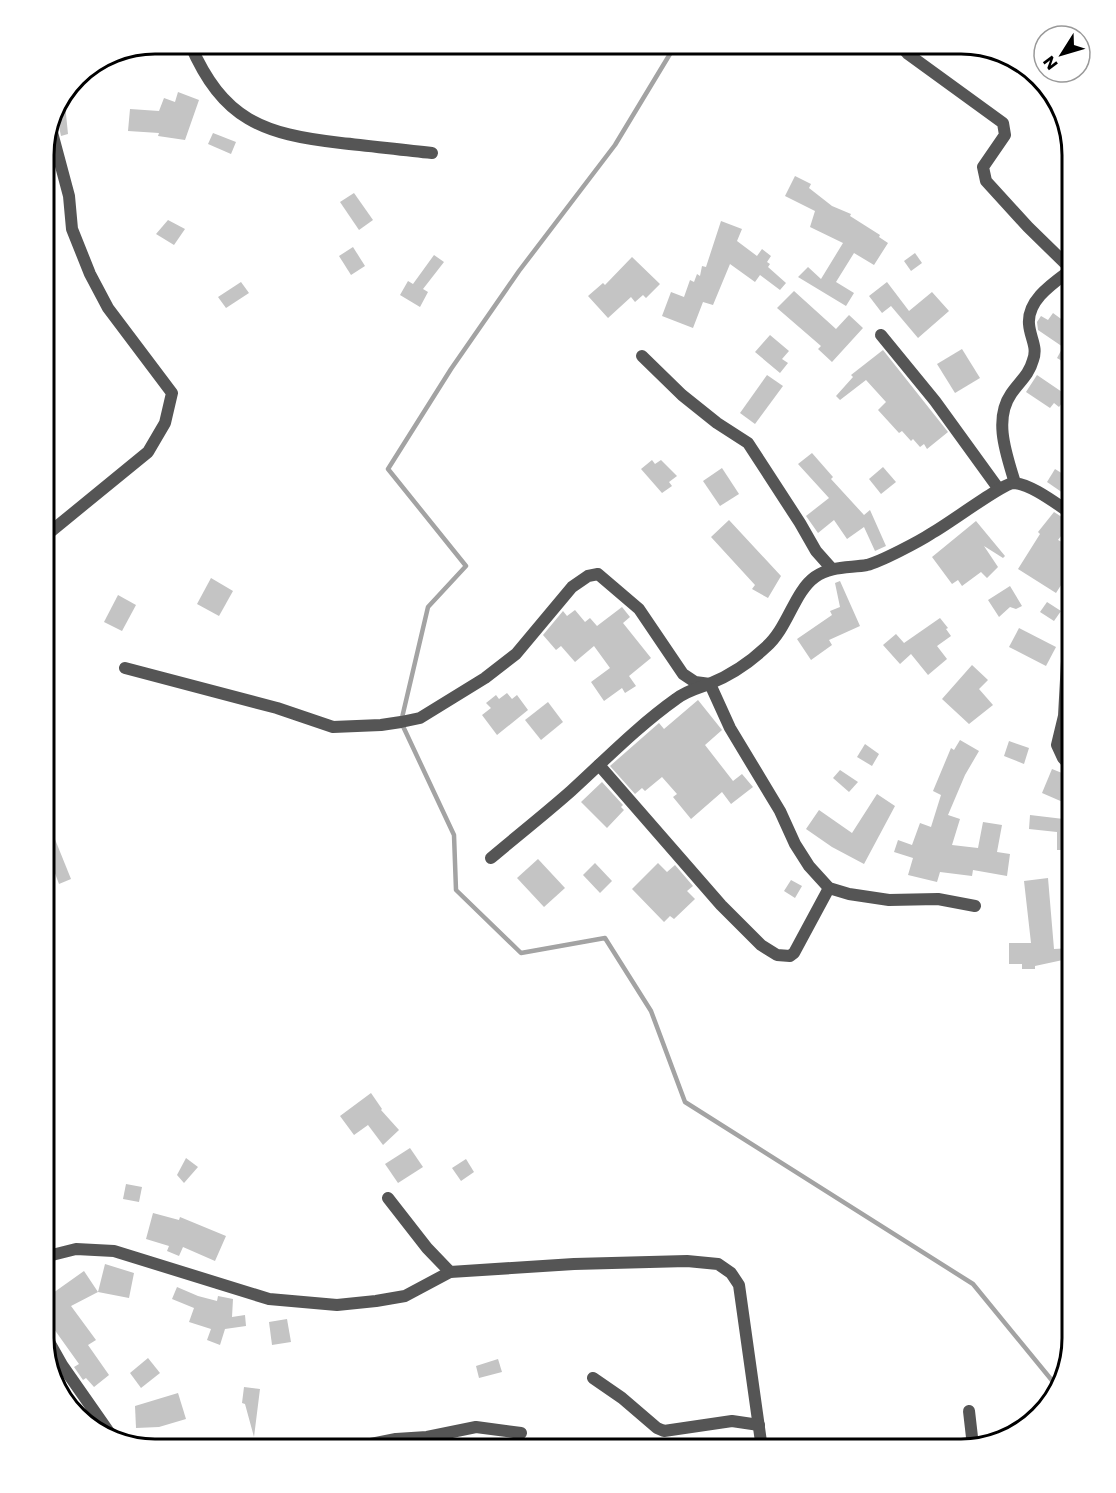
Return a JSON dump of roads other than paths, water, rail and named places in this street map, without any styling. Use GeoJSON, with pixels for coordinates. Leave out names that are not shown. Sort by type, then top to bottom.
{"type":"FeatureCollection","features":[{"type":"Feature","properties":{"kind":"street"},"geometry":{"type":"LineString","coordinates":[[194,54],[214,88],[231,106],[263,127],[278,133],[314,140],[432,153]]}},
{"type":"Feature","properties":{"kind":"street"},"geometry":{"type":"LineString","coordinates":[[908,54],[1004,123],[1005,135],[982,167],[986,181],[1028,227],[1062,259]]}},
{"type":"Feature","properties":{"kind":"street"},"geometry":{"type":"LineString","coordinates":[[54,529],[148,452],[165,423],[172,393],[108,308],[90,274],[72,228],[69,196],[55,143]]}},
{"type":"Feature","properties":{"kind":"street"},"geometry":{"type":"LineString","coordinates":[[1015,483],[1007,456],[1001,417],[1009,396],[1027,375],[1036,352],[1029,324],[1032,306],[1062,277]]}},
{"type":"Feature","properties":{"kind":"street"},"geometry":{"type":"LineString","coordinates":[[881,335],[935,401],[998,489]]}},
{"type":"Feature","properties":{"kind":"street"},"geometry":{"type":"LineString","coordinates":[[642,356],[682,395],[717,423],[748,443],[816,551],[832,569]]}},
{"type":"Feature","properties":{"kind":"street"},"geometry":{"type":"LineString","coordinates":[[491,858],[640,727],[678,697],[730,674],[768,646],[781,633],[812,579],[832,569],[868,565],[878,561],[931,534],[984,501],[998,489],[1015,483],[1062,508]]}},
{"type":"Feature","properties":{"kind":"street"},"geometry":{"type":"LineString","coordinates":[[125,668],[277,708],[333,727],[381,725],[420,718],[486,678],[516,654],[572,587],[588,576],[598,574],[639,609],[683,674],[695,682],[710,684]]}},
{"type":"Feature","properties":{"kind":"street"},"geometry":{"type":"LineString","coordinates":[[710,684],[729,728],[780,811],[795,844],[809,866],[829,888],[849,894],[889,900],[938,899],[975,906]]}},
{"type":"Feature","properties":{"kind":"street"},"geometry":{"type":"LineString","coordinates":[[1062,731],[1057,745],[1062,756]]}},
{"type":"Feature","properties":{"kind":"street"},"geometry":{"type":"LineString","coordinates":[[599,765],[721,905],[761,945],[777,955],[790,956],[794,952],[829,888]]}},
{"type":"Feature","properties":{"kind":"street"},"geometry":{"type":"LineString","coordinates":[[388,1198],[427,1248],[450,1272]]}},
{"type":"Feature","properties":{"kind":"street"},"geometry":{"type":"LineString","coordinates":[[54,1254],[76,1249],[114,1251],[269,1299],[337,1305],[405,1296],[450,1272],[574,1264],[687,1261],[718,1264],[731,1273],[738,1285],[761,1439]]}},
{"type":"Feature","properties":{"kind":"street"},"geometry":{"type":"LineString","coordinates":[[56,1354],[104,1425]]}},
{"type":"Feature","properties":{"kind":"street"},"geometry":{"type":"LineString","coordinates":[[593,1378],[664,1431],[732,1421],[759,1425]]}},
{"type":"Feature","properties":{"kind":"street"},"geometry":{"type":"LineString","coordinates":[[969,1412],[972,1438]]}},
{"type":"Feature","properties":{"kind":"street"},"geometry":{"type":"LineString","coordinates":[[396,1439],[427,1437],[476,1427],[521,1433]]}},
{"type":"Feature","properties":{"kind":"waterway"},"geometry":{"type":"LineString","coordinates":[[670,54],[615,145],[519,271],[451,369],[388,469],[466,566],[428,607],[401,722],[454,835],[456,890],[521,953],[605,938],[651,1011],[685,1102],[973,1284],[1052,1381]]}}]}
